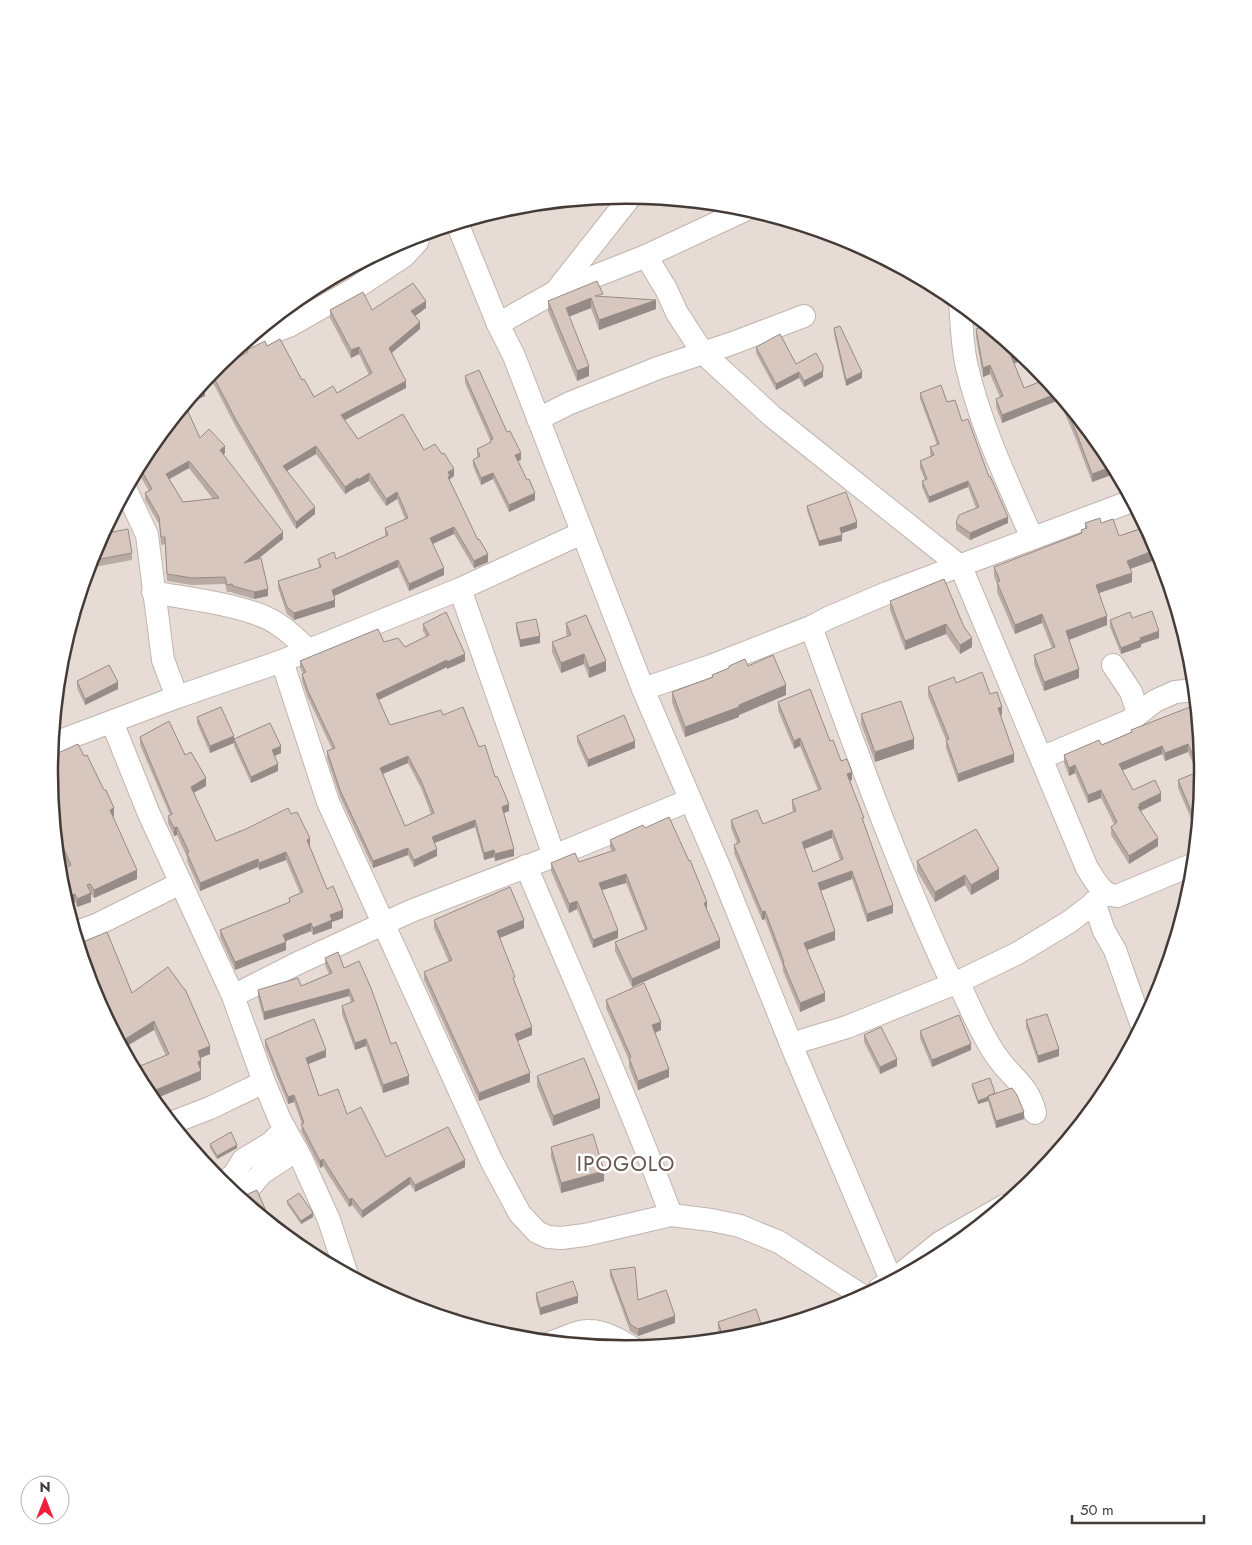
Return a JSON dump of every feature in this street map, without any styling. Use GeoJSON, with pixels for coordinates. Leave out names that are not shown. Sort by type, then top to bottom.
{"type":"FeatureCollection","features":[{"type":"Feature","properties":{"kind":"street"},"geometry":{"type":"LineString","coordinates":[[555,292],[625,204]]}},
{"type":"Feature","properties":{"kind":"street"},"geometry":{"type":"LineString","coordinates":[[498,324],[555,292],[646,256],[735,215]]}},
{"type":"Feature","properties":{"kind":"street"},"geometry":{"type":"LineString","coordinates":[[459,229],[498,324],[514,356],[643,689],[722,871],[791,1044],[890,1275]]}},
{"type":"Feature","properties":{"kind":"street"},"geometry":{"type":"LineString","coordinates":[[264,335],[290,326],[354,289],[404,256],[415,245]]}},
{"type":"Feature","properties":{"kind":"street"},"geometry":{"type":"LineString","coordinates":[[646,256],[666,289],[677,313],[703,352],[773,417],[961,567],[1087,868],[1101,889],[1100,898],[1104,931],[1115,950],[1139,1017]]}},
{"type":"Feature","properties":{"kind":"street"},"geometry":{"type":"LineString","coordinates":[[961,313],[967,366],[976,399],[996,456],[1032,538]]}},
{"type":"Feature","properties":{"kind":"street"},"geometry":{"type":"LineString","coordinates":[[538,419],[570,403],[658,368],[804,316]]}},
{"type":"Feature","properties":{"kind":"street"},"geometry":{"type":"LineString","coordinates":[[129,497],[147,535],[152,561],[153,592],[163,660],[177,697]]}},
{"type":"Feature","properties":{"kind":"street"},"geometry":{"type":"LineString","coordinates":[[643,689],[711,666],[811,627],[887,593],[961,567],[1126,503]]}},
{"type":"Feature","properties":{"kind":"street"},"geometry":{"type":"LineString","coordinates":[[59,741],[177,697],[282,661],[460,589],[582,532]]}},
{"type":"Feature","properties":{"kind":"street"},"geometry":{"type":"LineString","coordinates":[[460,589],[554,856]]}},
{"type":"Feature","properties":{"kind":"street"},"geometry":{"type":"LineString","coordinates":[[153,592],[237,608],[265,616],[279,624],[308,650]]}},
{"type":"Feature","properties":{"kind":"street"},"geometry":{"type":"LineString","coordinates":[[811,627],[835,696],[923,917],[956,983],[991,1046],[1008,1070],[1025,1088],[1032,1101],[1035,1113]]}},
{"type":"Feature","properties":{"kind":"street"},"geometry":{"type":"LineString","coordinates":[[282,661],[328,802],[491,1160],[520,1214],[537,1232],[561,1238],[585,1235],[671,1215],[740,1226],[779,1242],[856,1292]]}},
{"type":"Feature","properties":{"kind":"street"},"geometry":{"type":"LineString","coordinates":[[1113,665],[1131,692],[1138,714]]}},
{"type":"Feature","properties":{"kind":"street"},"geometry":{"type":"LineString","coordinates":[[1041,758],[1129,720],[1155,700],[1189,690]]}},
{"type":"Feature","properties":{"kind":"street"},"geometry":{"type":"LineString","coordinates":[[112,722],[149,814],[233,996],[264,1082],[329,1220],[344,1266]]}},
{"type":"Feature","properties":{"kind":"street"},"geometry":{"type":"LineString","coordinates":[[233,996],[298,963],[411,911],[554,856],[690,800]]}},
{"type":"Feature","properties":{"kind":"street"},"geometry":{"type":"LineString","coordinates":[[526,866],[648,1152],[671,1215]]}},
{"type":"Feature","properties":{"kind":"street"},"geometry":{"type":"LineString","coordinates":[[791,1044],[847,1026],[956,983],[1016,954],[1069,922],[1100,898],[1117,896],[1187,867]]}},
{"type":"Feature","properties":{"kind":"street"},"geometry":{"type":"LineString","coordinates":[[80,931],[96,925],[180,883]]}},
{"type":"Feature","properties":{"kind":"street"},"geometry":{"type":"LineString","coordinates":[[177,1121],[210,1108],[264,1082]]}},
{"type":"Feature","properties":{"kind":"street"},"geometry":{"type":"LineString","coordinates":[[229,1179],[243,1160],[271,1142],[285,1129]]}},
{"type":"Feature","properties":{"kind":"street"},"geometry":{"type":"LineString","coordinates":[[241,1190],[250,1186],[262,1173],[297,1150]]}},
{"type":"Feature","properties":{"kind":"street"},"geometry":{"type":"LineString","coordinates":[[920,1259],[941,1242],[970,1226]]}},
{"type":"Feature","properties":{"kind":"street"},"geometry":{"type":"LineString","coordinates":[[569,1338],[590,1331],[622,1341]]}},
{"type":"Feature","properties":{"kind":"shaded area"},"geometry":{"type":"Polygon","coordinates":[[[589,205],[663,205],[700,209],[773,223],[809,234],[844,247],[910,280],[972,321],[1001,345],[1028,371],[1077,426],[1099,457],[1136,521],[1151,555],[1175,625],[1190,698],[1193,735],[1193,810],[1190,847],[1184,883],[1164,955],[1136,1024],[1118,1057],[1077,1119],[1053,1147],[1001,1200],[972,1224],[910,1265],[877,1282],[844,1298],[773,1322],[737,1330],[663,1340],[589,1340],[515,1330],[479,1322],[408,1298],[375,1282],[342,1265],[280,1224],[251,1200],[199,1147],[175,1119],[134,1057],[116,1024],[88,955],[68,883],[62,847],[59,810],[59,735],[62,698],[77,625],[101,555],[116,521],[153,457],[175,426],[224,371],[251,345],[280,321],[342,280],[408,247],[479,223],[515,215],[589,205]]]}},
{"type":"Feature","properties":{"kind":"building"},"geometry":{"type":"Polygon","coordinates":[[[597,281],[603,294],[595,296],[656,300],[599,320],[591,298],[566,308],[589,366],[577,371],[548,301],[597,281]]]}},
{"type":"Feature","properties":{"kind":"building"},"geometry":{"type":"Polygon","coordinates":[[[413,283],[426,301],[411,311],[420,322],[389,348],[406,381],[341,415],[358,439],[403,414],[424,450],[435,444],[442,454],[444,453],[454,469],[448,472],[450,476],[448,477],[478,540],[488,554],[474,561],[454,527],[430,538],[444,568],[409,584],[398,560],[332,590],[335,600],[294,613],[287,607],[278,581],[321,567],[318,559],[334,552],[336,559],[388,535],[385,528],[408,518],[397,492],[386,499],[369,473],[345,487],[316,446],[283,466],[315,507],[296,522],[236,420],[215,380],[238,357],[248,352],[247,350],[265,341],[267,346],[280,339],[302,380],[304,379],[314,397],[333,386],[337,393],[372,373],[359,347],[351,350],[330,310],[363,292],[372,310],[413,283]]]}},
{"type":"Feature","properties":{"kind":"building"},"geometry":{"type":"Polygon","coordinates":[[[840,326],[862,372],[846,380],[834,328],[840,326]]]}},
{"type":"Feature","properties":{"kind":"building"},"geometry":{"type":"Polygon","coordinates":[[[980,327],[1012,356],[1024,388],[1038,382],[1051,396],[1002,415],[996,399],[1003,396],[990,365],[983,368],[976,329],[980,327]]]}},
{"type":"Feature","properties":{"kind":"building"},"geometry":{"type":"Polygon","coordinates":[[[780,334],[796,364],[816,353],[823,366],[823,371],[804,381],[799,372],[776,384],[756,347],[780,334]]]}},
{"type":"Feature","properties":{"kind":"building"},"geometry":{"type":"Polygon","coordinates":[[[479,370],[507,432],[510,431],[521,453],[515,455],[535,493],[509,505],[493,473],[481,478],[473,460],[480,456],[477,449],[493,439],[465,376],[479,370]]]}},
{"type":"Feature","properties":{"kind":"building"},"geometry":{"type":"Polygon","coordinates":[[[941,385],[947,402],[955,400],[962,421],[968,419],[989,477],[1008,517],[970,533],[956,523],[959,515],[979,507],[968,481],[929,497],[922,481],[927,479],[920,461],[934,455],[930,447],[939,444],[920,393],[941,385]]]}},
{"type":"Feature","properties":{"kind":"building"},"geometry":{"type":"Polygon","coordinates":[[[188,411],[200,438],[209,429],[225,446],[220,450],[283,532],[244,563],[261,558],[268,589],[254,592],[233,586],[232,584],[227,585],[225,577],[192,578],[167,574],[165,537],[161,537],[159,517],[145,493],[152,489],[143,473],[175,426],[188,411]],[[189,461],[166,474],[183,502],[219,498],[189,461]]]}},
{"type":"Feature","properties":{"kind":"building"},"geometry":{"type":"Polygon","coordinates":[[[1070,417],[1106,469],[1092,474],[1070,417]]]}},
{"type":"Feature","properties":{"kind":"building"},"geometry":{"type":"Polygon","coordinates":[[[846,492],[857,522],[840,528],[842,535],[819,541],[807,506],[846,492]]]}},
{"type":"Feature","properties":{"kind":"building"},"geometry":{"type":"Polygon","coordinates":[[[1100,518],[1101,523],[1113,519],[1119,536],[1140,529],[1150,552],[1127,561],[1132,573],[1096,585],[1107,616],[1066,631],[1079,669],[1044,682],[1034,655],[1055,647],[1042,614],[1015,625],[997,582],[1000,581],[994,567],[1082,533],[1081,530],[1087,528],[1085,523],[1100,518]]]}},
{"type":"Feature","properties":{"kind":"building"},"geometry":{"type":"Polygon","coordinates":[[[128,529],[132,553],[99,559],[111,532],[128,529]]]}},
{"type":"Feature","properties":{"kind":"building"},"geometry":{"type":"Polygon","coordinates":[[[944,579],[964,627],[972,638],[960,645],[946,624],[905,641],[890,601],[944,579]]]}},
{"type":"Feature","properties":{"kind":"building"},"geometry":{"type":"Polygon","coordinates":[[[1152,611],[1159,631],[1121,648],[1110,620],[1130,612],[1132,618],[1152,611]]]}},
{"type":"Feature","properties":{"kind":"building"},"geometry":{"type":"Polygon","coordinates":[[[446,612],[465,654],[447,662],[447,660],[376,694],[390,725],[441,710],[443,715],[463,707],[479,747],[485,745],[495,777],[497,776],[509,804],[502,807],[514,849],[495,854],[494,850],[484,853],[475,820],[432,837],[437,849],[414,860],[408,848],[373,861],[340,790],[327,751],[335,748],[308,691],[302,674],[306,672],[300,661],[378,629],[384,642],[398,638],[405,647],[429,635],[423,624],[446,612]],[[408,756],[380,768],[405,826],[434,813],[422,783],[408,756]]]}},
{"type":"Feature","properties":{"kind":"building"},"geometry":{"type":"Polygon","coordinates":[[[586,615],[606,661],[589,668],[584,654],[561,663],[552,642],[571,635],[566,623],[586,615]]]}},
{"type":"Feature","properties":{"kind":"building"},"geometry":{"type":"Polygon","coordinates":[[[536,619],[540,636],[520,640],[516,623],[536,619]]]}},
{"type":"Feature","properties":{"kind":"building"},"geometry":{"type":"Polygon","coordinates":[[[773,655],[786,685],[739,705],[739,707],[685,727],[672,692],[713,677],[712,675],[745,659],[748,666],[773,655]]]}},
{"type":"Feature","properties":{"kind":"building"},"geometry":{"type":"Polygon","coordinates":[[[109,665],[118,682],[85,699],[77,681],[109,665]]]}},
{"type":"Feature","properties":{"kind":"building"},"geometry":{"type":"Polygon","coordinates":[[[982,672],[990,694],[997,692],[1002,707],[998,708],[1014,754],[958,774],[946,740],[949,739],[928,687],[954,677],[956,683],[982,672]]]}},
{"type":"Feature","properties":{"kind":"building"},"geometry":{"type":"Polygon","coordinates":[[[810,689],[830,741],[833,740],[841,761],[847,759],[852,772],[847,774],[893,905],[867,914],[852,871],[818,883],[835,931],[804,943],[825,993],[800,1003],[783,963],[765,911],[762,912],[734,845],[740,842],[731,820],[757,810],[763,824],[796,811],[792,800],[821,789],[800,738],[794,741],[778,702],[810,689]],[[832,830],[802,842],[813,872],[843,859],[832,830]]]}},
{"type":"Feature","properties":{"kind":"building"},"geometry":{"type":"Polygon","coordinates":[[[901,701],[914,739],[875,752],[861,714],[901,701]]]}},
{"type":"Feature","properties":{"kind":"building"},"geometry":{"type":"Polygon","coordinates":[[[221,707],[234,736],[210,746],[197,717],[221,707]]]}},
{"type":"Feature","properties":{"kind":"building"},"geometry":{"type":"Polygon","coordinates":[[[1190,707],[1191,709],[1194,757],[1188,744],[1165,753],[1162,746],[1119,764],[1133,790],[1155,780],[1161,793],[1139,804],[1140,806],[1138,807],[1158,838],[1129,856],[1111,827],[1117,822],[1101,790],[1088,795],[1075,765],[1069,768],[1064,755],[1099,740],[1102,745],[1132,732],[1131,730],[1190,707]]]}},
{"type":"Feature","properties":{"kind":"building"},"geometry":{"type":"Polygon","coordinates":[[[624,715],[635,741],[588,760],[577,736],[624,715]]]}},
{"type":"Feature","properties":{"kind":"building"},"geometry":{"type":"Polygon","coordinates":[[[169,721],[185,755],[191,752],[206,778],[191,787],[216,841],[246,829],[288,808],[291,814],[297,812],[310,838],[307,840],[327,889],[333,886],[343,910],[330,915],[332,920],[313,928],[311,923],[283,935],[286,942],[235,962],[220,930],[290,902],[289,898],[303,892],[286,852],[259,863],[258,859],[200,883],[187,853],[189,852],[177,827],[174,828],[168,816],[172,814],[140,737],[169,721]]]}},
{"type":"Feature","properties":{"kind":"building"},"geometry":{"type":"Polygon","coordinates":[[[270,723],[281,746],[272,750],[278,764],[251,777],[234,739],[270,723]]]}},
{"type":"Feature","properties":{"kind":"building"},"geometry":{"type":"Polygon","coordinates":[[[78,744],[84,756],[87,755],[114,808],[110,810],[137,870],[94,890],[90,884],[87,885],[91,893],[77,899],[75,894],[71,895],[65,867],[71,865],[62,844],[59,810],[59,753],[78,744]]]}},
{"type":"Feature","properties":{"kind":"building"},"geometry":{"type":"Polygon","coordinates":[[[1194,773],[1193,814],[1178,780],[1194,773]]]}},
{"type":"Feature","properties":{"kind":"building"},"geometry":{"type":"Polygon","coordinates":[[[669,817],[690,860],[707,902],[704,903],[720,940],[632,979],[615,942],[647,929],[626,874],[599,883],[618,930],[593,940],[577,901],[569,904],[551,863],[575,853],[579,862],[615,850],[610,840],[643,825],[645,828],[669,817]]]}},
{"type":"Feature","properties":{"kind":"building"},"geometry":{"type":"Polygon","coordinates":[[[976,829],[999,869],[971,885],[965,875],[935,892],[917,861],[976,829]]]}},
{"type":"Feature","properties":{"kind":"building"},"geometry":{"type":"Polygon","coordinates":[[[510,887],[524,920],[497,931],[532,1027],[515,1034],[530,1073],[479,1093],[424,972],[452,960],[434,920],[510,887]]]}},
{"type":"Feature","properties":{"kind":"building"},"geometry":{"type":"Polygon","coordinates":[[[107,932],[132,993],[168,967],[185,989],[210,1046],[198,1051],[201,1060],[198,1062],[201,1071],[155,1090],[140,1066],[169,1054],[154,1021],[124,1040],[101,990],[84,942],[107,932]]]}},
{"type":"Feature","properties":{"kind":"building"},"geometry":{"type":"Polygon","coordinates":[[[338,952],[344,968],[359,961],[391,1044],[396,1042],[409,1076],[383,1085],[366,1039],[355,1043],[342,1006],[354,1001],[349,989],[264,1012],[258,990],[298,978],[301,986],[332,973],[325,958],[338,952]]]}},
{"type":"Feature","properties":{"kind":"building"},"geometry":{"type":"Polygon","coordinates":[[[644,983],[661,1022],[652,1025],[669,1069],[638,1081],[629,1058],[631,1057],[606,1000],[644,983]]]}},
{"type":"Feature","properties":{"kind":"building"},"geometry":{"type":"Polygon","coordinates":[[[1047,1014],[1059,1049],[1038,1056],[1026,1020],[1047,1014]]]}},
{"type":"Feature","properties":{"kind":"building"},"geometry":{"type":"Polygon","coordinates":[[[959,1015],[971,1044],[932,1060],[920,1031],[959,1015]]]}},
{"type":"Feature","properties":{"kind":"building"},"geometry":{"type":"Polygon","coordinates":[[[314,1019],[326,1050],[306,1058],[319,1096],[338,1089],[347,1114],[361,1107],[386,1157],[448,1127],[465,1160],[415,1185],[410,1177],[362,1211],[352,1198],[349,1200],[323,1159],[320,1161],[301,1124],[304,1123],[294,1095],[288,1097],[265,1040],[314,1019]]]}},
{"type":"Feature","properties":{"kind":"building"},"geometry":{"type":"Polygon","coordinates":[[[881,1027],[897,1059],[880,1067],[864,1035],[881,1027]]]}},
{"type":"Feature","properties":{"kind":"building"},"geometry":{"type":"Polygon","coordinates":[[[584,1058],[600,1098],[553,1116],[537,1076],[584,1058]]]}},
{"type":"Feature","properties":{"kind":"building"},"geometry":{"type":"Polygon","coordinates":[[[990,1078],[995,1093],[978,1101],[972,1084],[990,1078]]]}},
{"type":"Feature","properties":{"kind":"building"},"geometry":{"type":"Polygon","coordinates":[[[1012,1088],[1024,1112],[996,1121],[988,1096],[1012,1088]]]}},
{"type":"Feature","properties":{"kind":"building"},"geometry":{"type":"Polygon","coordinates":[[[231,1132],[237,1145],[217,1156],[210,1144],[231,1132]]]}},
{"type":"Feature","properties":{"kind":"building"},"geometry":{"type":"Polygon","coordinates":[[[593,1134],[604,1171],[561,1183],[551,1147],[593,1134]]]}},
{"type":"Feature","properties":{"kind":"building"},"geometry":{"type":"Polygon","coordinates":[[[257,1190],[267,1213],[251,1200],[246,1195],[257,1190]]]}},
{"type":"Feature","properties":{"kind":"building"},"geometry":{"type":"Polygon","coordinates":[[[299,1193],[313,1213],[301,1221],[287,1201],[299,1193]]]}},
{"type":"Feature","properties":{"kind":"building"},"geometry":{"type":"Polygon","coordinates":[[[635,1267],[638,1300],[666,1290],[675,1316],[638,1329],[630,1324],[610,1270],[635,1267]]]}},
{"type":"Feature","properties":{"kind":"building"},"geometry":{"type":"Polygon","coordinates":[[[573,1281],[578,1296],[540,1308],[536,1293],[573,1281]]]}},
{"type":"Feature","properties":{"kind":"building"},"geometry":{"type":"Polygon","coordinates":[[[756,1309],[761,1325],[722,1333],[718,1322],[756,1309]]]}},
{"type":"Feature","properties":{"kind":"district","name":"IPOGOLO"},"geometry":{"type":"Point","coordinates":[626,1164]}}]}
